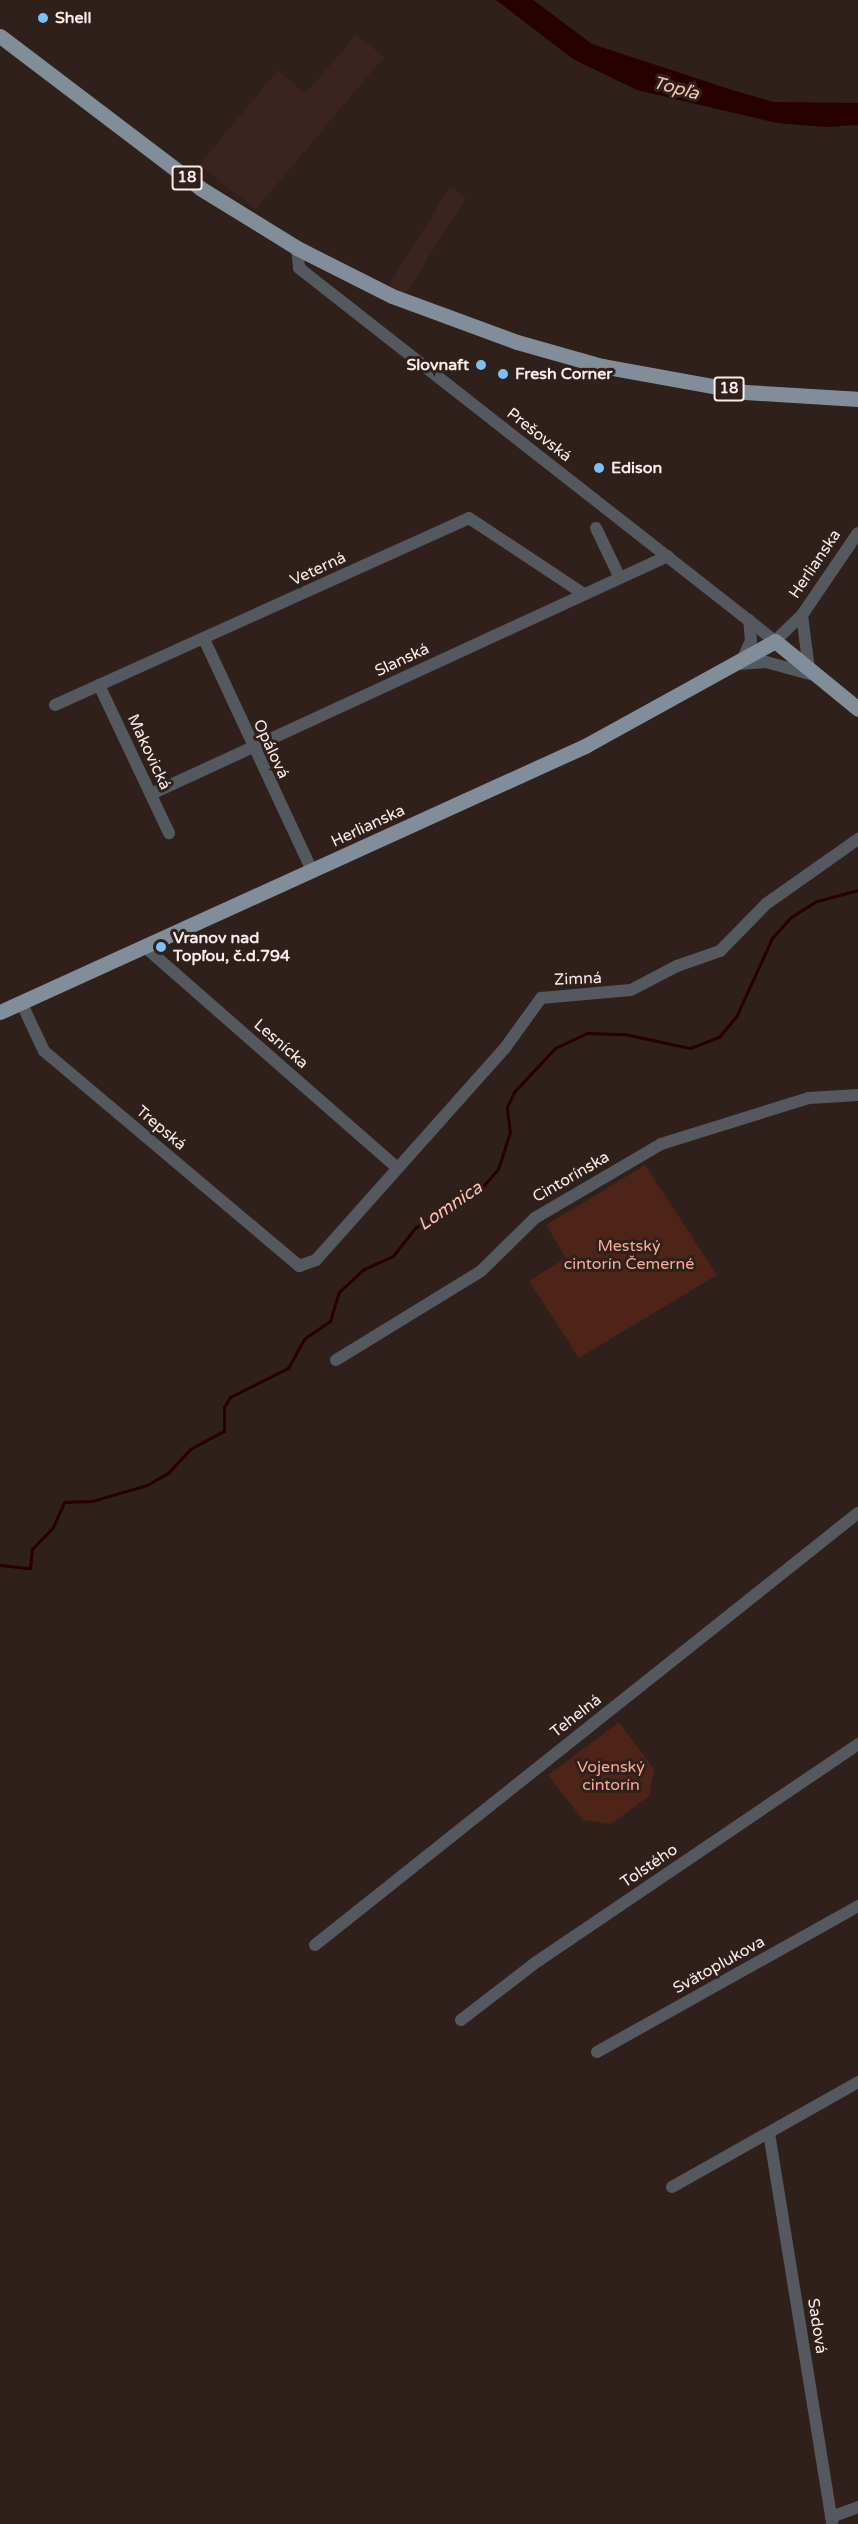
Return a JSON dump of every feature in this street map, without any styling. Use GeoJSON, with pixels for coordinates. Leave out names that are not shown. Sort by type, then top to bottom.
{"type":"FeatureCollection","features":[{"type":"Feature","properties":{"kind":"main road","name":"18"},"geometry":{"type":"LineString","coordinates":[[0,36],[200,188],[297,248],[355,279],[430,311],[564,356],[707,387],[858,399]]}},
{"type":"Feature","properties":{"kind":"main road","name":"Herlianska"},"geometry":{"type":"LineString","coordinates":[[0,1012],[585,746],[775,641]]}},
{"type":"Feature","properties":{"kind":"main road","name":"Prešovská"},"geometry":{"type":"LineString","coordinates":[[775,641],[858,709]]}},
{"type":"Feature","properties":{"kind":"street","name":"Prešovská"},"geometry":{"type":"LineString","coordinates":[[297,248],[299,268],[775,641]]}},
{"type":"Feature","properties":{"kind":"street","name":"Veterná"},"geometry":{"type":"LineString","coordinates":[[55,705],[469,518],[584,594]]}},
{"type":"Feature","properties":{"kind":"street"},"geometry":{"type":"LineString","coordinates":[[596,528],[620,578]]}},
{"type":"Feature","properties":{"kind":"street","name":"Herlianska"},"geometry":{"type":"LineString","coordinates":[[775,641],[802,615],[858,533]]}},
{"type":"Feature","properties":{"kind":"street","name":"Slanská"},"geometry":{"type":"LineString","coordinates":[[151,794],[668,556]]}},
{"type":"Feature","properties":{"kind":"street","name":"Herlianska"},"geometry":{"type":"LineString","coordinates":[[802,615],[813,673]]}},
{"type":"Feature","properties":{"kind":"street"},"geometry":{"type":"LineString","coordinates":[[736,661],[751,641],[749,620]]}},
{"type":"Feature","properties":{"kind":"street","name":"Opálová"},"geometry":{"type":"LineString","coordinates":[[204,639],[252,747],[312,871]]}},
{"type":"Feature","properties":{"kind":"street"},"geometry":{"type":"LineString","coordinates":[[736,661],[766,662],[813,673]]}},
{"type":"Feature","properties":{"kind":"street","name":"Makovická"},"geometry":{"type":"LineString","coordinates":[[99,685],[169,834]]}},
{"type":"Feature","properties":{"kind":"street","name":"Zimná"},"geometry":{"type":"LineString","coordinates":[[299,1266],[316,1260],[396,1167],[506,1048],[541,998],[631,990],[677,966],[720,951],[766,904],[858,839]]}},
{"type":"Feature","properties":{"kind":"street","name":"Lesnícka"},"geometry":{"type":"LineString","coordinates":[[145,947],[396,1167]]}},
{"type":"Feature","properties":{"kind":"street","name":"Trepská"},"geometry":{"type":"LineString","coordinates":[[21,1002],[44,1051],[299,1266]]}},
{"type":"Feature","properties":{"kind":"street","name":"Cintorínska"},"geometry":{"type":"LineString","coordinates":[[336,1360],[481,1271],[535,1218],[661,1144],[809,1098],[858,1095]]}},
{"type":"Feature","properties":{"kind":"street","name":"Tehelná"},"geometry":{"type":"LineString","coordinates":[[315,1945],[858,1513]]}},
{"type":"Feature","properties":{"kind":"street","name":"Tolstého"},"geometry":{"type":"LineString","coordinates":[[461,2020],[535,1963],[858,1744]]}},
{"type":"Feature","properties":{"kind":"street","name":"Svätoplukova"},"geometry":{"type":"LineString","coordinates":[[597,2052],[858,1906]]}},
{"type":"Feature","properties":{"kind":"street"},"geometry":{"type":"LineString","coordinates":[[672,2187],[858,2082]]}},
{"type":"Feature","properties":{"kind":"street","name":"Sadová"},"geometry":{"type":"LineString","coordinates":[[770,2133],[831,2520]]}},
{"type":"Feature","properties":{"kind":"street"},"geometry":{"type":"LineString","coordinates":[[831,2520],[858,2507]]}},
{"type":"Feature","properties":{"kind":"shaded area"},"geometry":{"type":"Polygon","coordinates":[[[356,35],[384,57],[256,209],[199,165],[278,70],[305,94],[356,35]]]}},
{"type":"Feature","properties":{"kind":"shaded area"},"geometry":{"type":"Polygon","coordinates":[[[450,187],[466,197],[405,295],[389,285],[450,187]]]}},
{"type":"Feature","properties":{"kind":"green space","name":"Mestský cintorín Čemerné"},"geometry":{"type":"Polygon","coordinates":[[[645,1165],[717,1275],[579,1358],[529,1281],[566,1258],[546,1225],[645,1165]]]}},
{"type":"Feature","properties":{"kind":"green space","name":"Vojenský cintorín"},"geometry":{"type":"Polygon","coordinates":[[[619,1722],[654,1769],[649,1796],[611,1824],[583,1820],[548,1775],[619,1722]]]}},
{"type":"Feature","properties":{"kind":"water","name":"Topľa"},"geometry":{"type":"Polygon","coordinates":[[[496,0],[533,0],[592,44],[773,102],[858,103],[858,125],[825,127],[777,123],[637,90],[573,59],[496,0]]]}},
{"type":"Feature","properties":{"kind":"waterway","name":"Lomnica"},"geometry":{"type":"LineString","coordinates":[[0,1565],[30,1568],[32,1549],[53,1527],[64,1502],[92,1501],[147,1485],[168,1473],[190,1449],[224,1431],[224,1407],[230,1397],[288,1368],[304,1339],[330,1321],[339,1292],[364,1269],[393,1256],[415,1228],[478,1192],[498,1169],[510,1133],[507,1107],[514,1092],[555,1048],[587,1033],[624,1034],[690,1048],[719,1037],[736,1017],[772,938],[791,917],[817,901],[858,890]]}},
{"type":"Feature","properties":{"kind":"place","name":"Shell"},"geometry":{"type":"Point","coordinates":[43,18]}},
{"type":"Feature","properties":{"kind":"place","name":"Slovnaft"},"geometry":{"type":"Point","coordinates":[481,365]}},
{"type":"Feature","properties":{"kind":"place","name":"Fresh Corner"},"geometry":{"type":"Point","coordinates":[503,374]}},
{"type":"Feature","properties":{"kind":"place","name":"Edison"},"geometry":{"type":"Point","coordinates":[599,468]}},
{"type":"Feature","properties":{"kind":"place","name":"Vranov nad Topľou, č.d.794"},"geometry":{"type":"Point","coordinates":[161,947]}}]}
